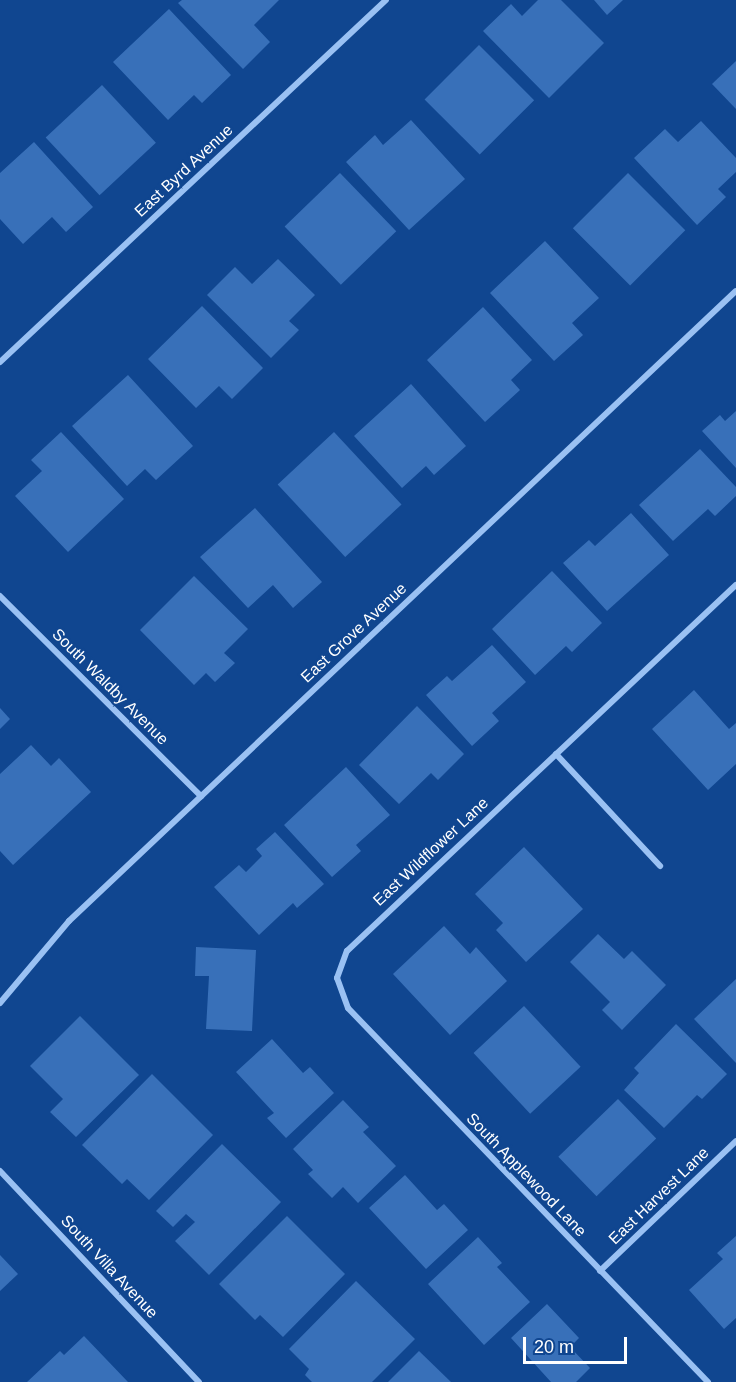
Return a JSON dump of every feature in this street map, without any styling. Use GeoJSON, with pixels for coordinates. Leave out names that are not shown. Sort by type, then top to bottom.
{"type":"FeatureCollection","features":[{"type":"Feature","properties":{"kind":"street","name":"East Byrd Avenue"},"geometry":{"type":"LineString","coordinates":[[0,362],[386,0]]}},
{"type":"Feature","properties":{"kind":"street","name":"East Grove Avenue"},"geometry":{"type":"LineString","coordinates":[[0,1003],[69,921],[736,291]]}},
{"type":"Feature","properties":{"kind":"street","name":"East Wildflower Lane"},"geometry":{"type":"LineString","coordinates":[[338,978],[347,951],[736,585]]}},
{"type":"Feature","properties":{"kind":"street","name":"South Waldby Avenue"},"geometry":{"type":"LineString","coordinates":[[0,596],[201,796]]}},
{"type":"Feature","properties":{"kind":"street"},"geometry":{"type":"LineString","coordinates":[[556,754],[660,866]]}},
{"type":"Feature","properties":{"kind":"street","name":"South Applewood Lane"},"geometry":{"type":"LineString","coordinates":[[338,978],[348,1008],[708,1382]]}},
{"type":"Feature","properties":{"kind":"street","name":"East Harvest Lane"},"geometry":{"type":"LineString","coordinates":[[600,1271],[736,1141]]}},
{"type":"Feature","properties":{"kind":"street","name":"South Villa Avenue"},"geometry":{"type":"LineString","coordinates":[[0,1171],[199,1382]]}},
{"type":"Feature","properties":{"kind":"building"},"geometry":{"type":"Polygon","coordinates":[[[182,0],[279,0],[254,25],[270,42],[243,69],[178,3],[182,0]]]}},
{"type":"Feature","properties":{"kind":"building"},"geometry":{"type":"Polygon","coordinates":[[[538,0],[561,0],[604,43],[549,98],[483,31],[511,4],[522,16],[538,0]]]}},
{"type":"Feature","properties":{"kind":"building"},"geometry":{"type":"Polygon","coordinates":[[[594,0],[623,0],[607,15],[594,0]]]}},
{"type":"Feature","properties":{"kind":"building"},"geometry":{"type":"Polygon","coordinates":[[[169,9],[231,75],[202,103],[194,95],[168,120],[113,62],[169,9]]]}},
{"type":"Feature","properties":{"kind":"building"},"geometry":{"type":"Polygon","coordinates":[[[479,45],[534,100],[480,155],[425,99],[479,45]]]}},
{"type":"Feature","properties":{"kind":"building"},"geometry":{"type":"Polygon","coordinates":[[[736,61],[736,109],[712,84],[736,61]]]}},
{"type":"Feature","properties":{"kind":"building"},"geometry":{"type":"Polygon","coordinates":[[[102,85],[156,143],[100,195],[46,138],[102,85]]]}},
{"type":"Feature","properties":{"kind":"building"},"geometry":{"type":"Polygon","coordinates":[[[411,120],[465,179],[409,230],[346,162],[375,135],[383,145],[411,120]]]}},
{"type":"Feature","properties":{"kind":"building"},"geometry":{"type":"Polygon","coordinates":[[[701,121],[736,158],[736,172],[718,189],[726,197],[697,225],[634,158],[665,129],[678,142],[701,121]]]}},
{"type":"Feature","properties":{"kind":"building"},"geometry":{"type":"Polygon","coordinates":[[[34,142],[93,207],[66,232],[52,217],[23,244],[0,219],[0,173],[34,142]]]}},
{"type":"Feature","properties":{"kind":"building"},"geometry":{"type":"Polygon","coordinates":[[[340,173],[396,231],[341,285],[285,226],[340,173]]]}},
{"type":"Feature","properties":{"kind":"building"},"geometry":{"type":"Polygon","coordinates":[[[628,173],[685,230],[630,285],[573,228],[628,173]]]}},
{"type":"Feature","properties":{"kind":"building"},"geometry":{"type":"Polygon","coordinates":[[[545,241],[599,298],[572,323],[583,335],[554,361],[490,293],[545,241]]]}},
{"type":"Feature","properties":{"kind":"building"},"geometry":{"type":"Polygon","coordinates":[[[278,259],[315,295],[289,321],[299,330],[271,358],[207,295],[235,267],[252,284],[278,259]]]}},
{"type":"Feature","properties":{"kind":"building"},"geometry":{"type":"Polygon","coordinates":[[[202,306],[263,368],[232,399],[219,386],[196,408],[148,359],[202,306]]]}},
{"type":"Feature","properties":{"kind":"building"},"geometry":{"type":"Polygon","coordinates":[[[483,307],[532,360],[511,380],[520,390],[485,422],[427,360],[483,307]]]}},
{"type":"Feature","properties":{"kind":"building"},"geometry":{"type":"Polygon","coordinates":[[[128,375],[193,446],[156,480],[145,469],[127,486],[72,426],[128,375]]]}},
{"type":"Feature","properties":{"kind":"building"},"geometry":{"type":"Polygon","coordinates":[[[411,384],[466,446],[434,475],[426,466],[402,488],[354,436],[411,384]]]}},
{"type":"Feature","properties":{"kind":"building"},"geometry":{"type":"Polygon","coordinates":[[[736,411],[736,468],[702,431],[720,415],[725,421],[736,411]]]}},
{"type":"Feature","properties":{"kind":"building"},"geometry":{"type":"Polygon","coordinates":[[[61,432],[124,499],[68,552],[15,496],[42,471],[31,460],[61,432]]]}},
{"type":"Feature","properties":{"kind":"building"},"geometry":{"type":"Polygon","coordinates":[[[334,432],[402,504],[345,557],[278,485],[334,432]]]}},
{"type":"Feature","properties":{"kind":"building"},"geometry":{"type":"Polygon","coordinates":[[[700,449],[736,487],[736,496],[715,516],[708,509],[673,541],[639,505],[700,449]]]}},
{"type":"Feature","properties":{"kind":"building"},"geometry":{"type":"Polygon","coordinates":[[[255,508],[322,582],[293,608],[273,585],[248,608],[200,557],[255,508]]]}},
{"type":"Feature","properties":{"kind":"building"},"geometry":{"type":"Polygon","coordinates":[[[631,513],[669,555],[607,611],[563,563],[589,540],[595,546],[631,513]]]}},
{"type":"Feature","properties":{"kind":"building"},"geometry":{"type":"Polygon","coordinates":[[[552,571],[602,623],[572,652],[566,646],[535,675],[492,629],[552,571]]]}},
{"type":"Feature","properties":{"kind":"building"},"geometry":{"type":"Polygon","coordinates":[[[194,576],[248,629],[224,653],[235,663],[215,682],[206,673],[194,685],[140,630],[194,576]]]}},
{"type":"Feature","properties":{"kind":"building"},"geometry":{"type":"Polygon","coordinates":[[[492,645],[526,682],[492,713],[499,721],[472,746],[426,695],[447,676],[452,681],[492,645]]]}},
{"type":"Feature","properties":{"kind":"building"},"geometry":{"type":"Polygon","coordinates":[[[694,690],[729,729],[736,723],[736,764],[708,790],[652,729],[694,690]]]}},
{"type":"Feature","properties":{"kind":"building"},"geometry":{"type":"Polygon","coordinates":[[[417,706],[464,754],[438,780],[431,773],[399,804],[359,765],[417,706]]]}},
{"type":"Feature","properties":{"kind":"building"},"geometry":{"type":"Polygon","coordinates":[[[0,708],[10,719],[0,729],[0,708]]]}},
{"type":"Feature","properties":{"kind":"building"},"geometry":{"type":"Polygon","coordinates":[[[31,745],[51,766],[59,758],[91,792],[13,865],[0,851],[0,774],[31,745]]]}},
{"type":"Feature","properties":{"kind":"building"},"geometry":{"type":"Polygon","coordinates":[[[346,767],[390,815],[356,845],[361,851],[332,877],[284,825],[346,767]]]}},
{"type":"Feature","properties":{"kind":"building"},"geometry":{"type":"Polygon","coordinates":[[[275,832],[324,884],[297,908],[293,903],[259,935],[214,887],[239,865],[246,872],[262,856],[256,849],[275,832]]]}},
{"type":"Feature","properties":{"kind":"building"},"geometry":{"type":"Polygon","coordinates":[[[524,847],[583,909],[526,962],[496,930],[503,923],[475,894],[524,847]]]}},
{"type":"Feature","properties":{"kind":"building"},"geometry":{"type":"Polygon","coordinates":[[[444,926],[470,954],[476,947],[507,981],[450,1035],[393,974],[444,926]]]}},
{"type":"Feature","properties":{"kind":"building"},"geometry":{"type":"Polygon","coordinates":[[[598,934],[624,959],[632,951],[666,985],[622,1030],[602,1010],[610,1002],[570,962],[598,934]]]}},
{"type":"Feature","properties":{"kind":"building"},"geometry":{"type":"Polygon","coordinates":[[[196,947],[256,950],[252,1031],[206,1029],[209,976],[195,976],[196,947]]]}},
{"type":"Feature","properties":{"kind":"building"},"geometry":{"type":"Polygon","coordinates":[[[736,979],[736,1063],[694,1019],[736,979]]]}},
{"type":"Feature","properties":{"kind":"building"},"geometry":{"type":"Polygon","coordinates":[[[524,1006],[581,1067],[530,1114],[474,1053],[524,1006]]]}},
{"type":"Feature","properties":{"kind":"building"},"geometry":{"type":"Polygon","coordinates":[[[80,1016],[139,1075],[76,1137],[50,1112],[63,1099],[30,1066],[80,1016]]]}},
{"type":"Feature","properties":{"kind":"building"},"geometry":{"type":"Polygon","coordinates":[[[676,1024],[727,1074],[702,1099],[697,1095],[664,1128],[624,1090],[639,1073],[634,1068],[676,1024]]]}},
{"type":"Feature","properties":{"kind":"building"},"geometry":{"type":"Polygon","coordinates":[[[272,1039],[303,1073],[310,1067],[334,1093],[286,1138],[267,1118],[274,1113],[236,1072],[272,1039]]]}},
{"type":"Feature","properties":{"kind":"building"},"geometry":{"type":"Polygon","coordinates":[[[152,1074],[213,1135],[149,1200],[127,1179],[122,1184],[82,1145],[152,1074]]]}},
{"type":"Feature","properties":{"kind":"building"},"geometry":{"type":"Polygon","coordinates":[[[618,1099],[656,1139],[597,1196],[558,1157],[618,1099]]]}},
{"type":"Feature","properties":{"kind":"building"},"geometry":{"type":"Polygon","coordinates":[[[343,1100],[369,1127],[363,1132],[396,1166],[358,1203],[343,1187],[332,1198],[308,1174],[313,1170],[293,1149],[343,1100]]]}},
{"type":"Feature","properties":{"kind":"building"},"geometry":{"type":"Polygon","coordinates":[[[222,1144],[281,1202],[209,1275],[175,1241],[195,1222],[186,1214],[173,1227],[156,1211],[222,1144]]]}},
{"type":"Feature","properties":{"kind":"building"},"geometry":{"type":"Polygon","coordinates":[[[405,1175],[437,1210],[444,1204],[468,1230],[426,1269],[369,1208],[405,1175]]]}},
{"type":"Feature","properties":{"kind":"building"},"geometry":{"type":"Polygon","coordinates":[[[287,1216],[345,1274],[283,1337],[260,1315],[255,1320],[219,1284],[287,1216]]]}},
{"type":"Feature","properties":{"kind":"building"},"geometry":{"type":"Polygon","coordinates":[[[736,1236],[736,1318],[724,1329],[689,1290],[723,1259],[717,1253],[736,1236]]]}},
{"type":"Feature","properties":{"kind":"building"},"geometry":{"type":"Polygon","coordinates":[[[478,1237],[502,1263],[497,1267],[530,1302],[484,1345],[428,1284],[478,1237]]]}},
{"type":"Feature","properties":{"kind":"building"},"geometry":{"type":"Polygon","coordinates":[[[0,1255],[18,1274],[0,1291],[0,1255]]]}},
{"type":"Feature","properties":{"kind":"building"},"geometry":{"type":"Polygon","coordinates":[[[356,1281],[415,1339],[372,1382],[312,1382],[305,1375],[309,1369],[289,1349],[356,1281]]]}},
{"type":"Feature","properties":{"kind":"building"},"geometry":{"type":"Polygon","coordinates":[[[547,1304],[579,1338],[570,1347],[590,1368],[576,1382],[551,1382],[511,1338],[547,1304]]]}},
{"type":"Feature","properties":{"kind":"building"},"geometry":{"type":"Polygon","coordinates":[[[84,1336],[128,1382],[27,1382],[60,1351],[64,1355],[84,1336]]]}},
{"type":"Feature","properties":{"kind":"building"},"geometry":{"type":"Polygon","coordinates":[[[419,1351],[451,1382],[388,1382],[419,1351]]]}}]}
